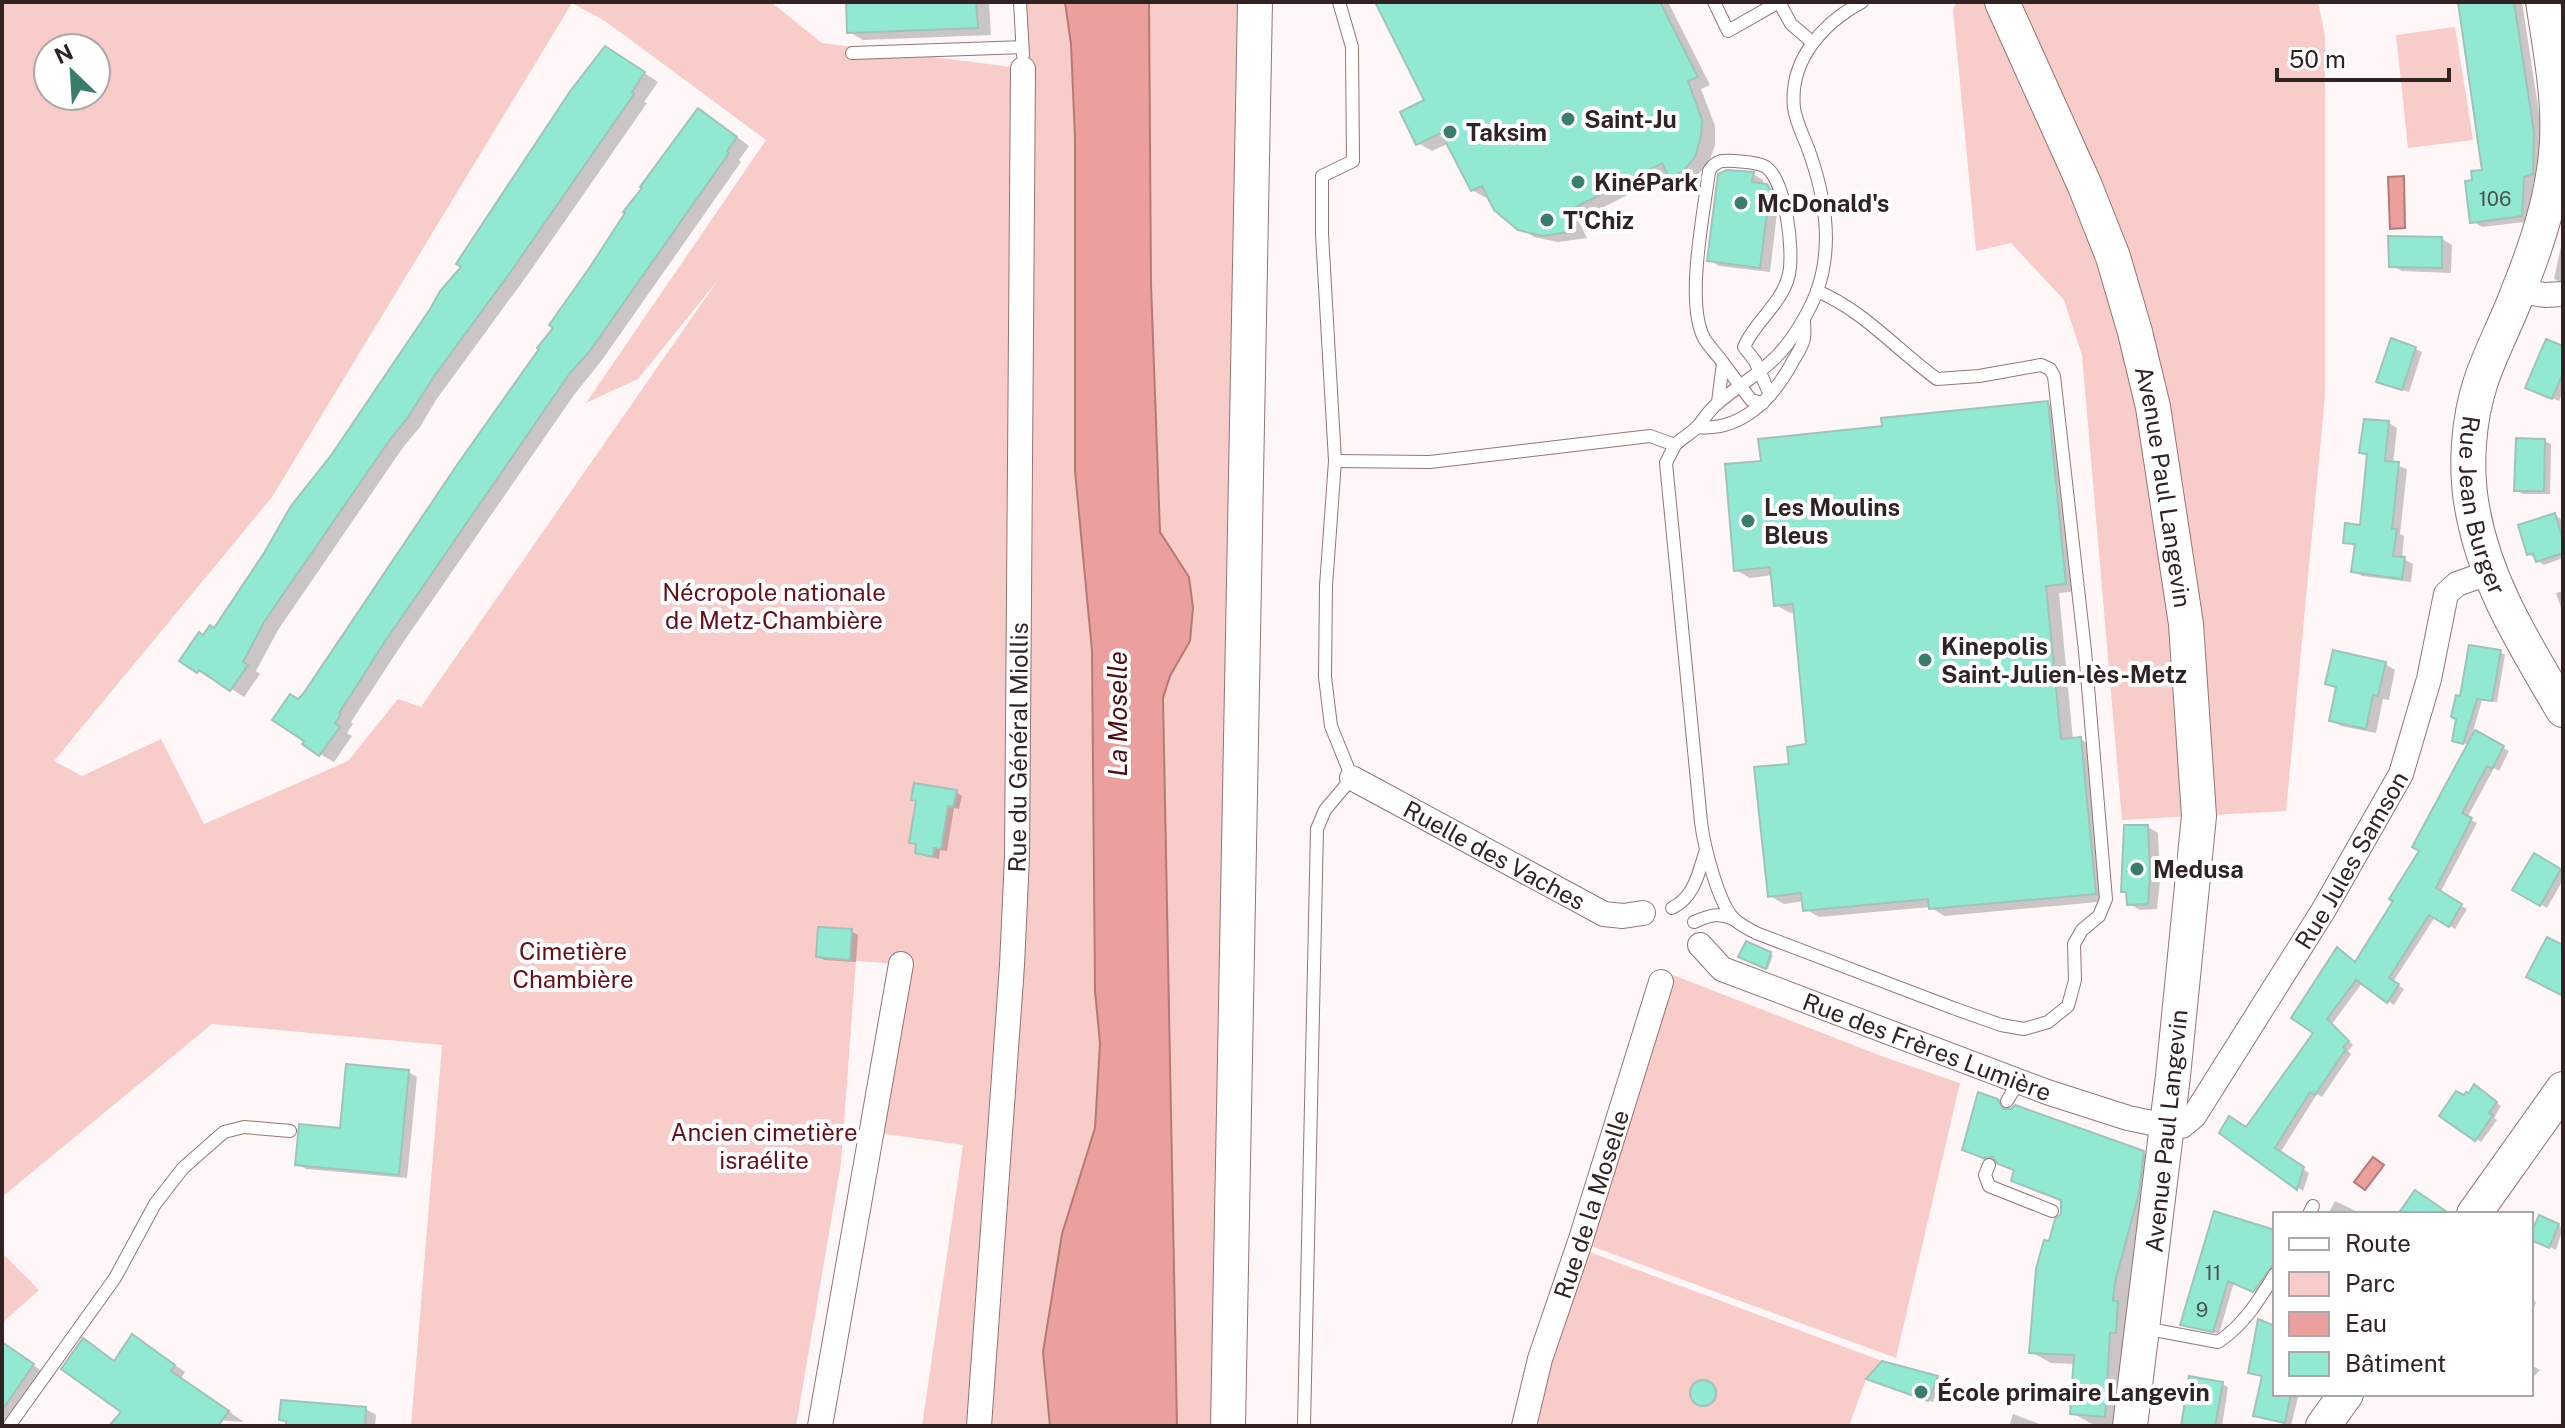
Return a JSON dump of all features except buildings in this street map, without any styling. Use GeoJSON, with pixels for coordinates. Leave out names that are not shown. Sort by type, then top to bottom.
{"type":"FeatureCollection","features":[{"type":"Feature","properties":{"kind":"main road"},"geometry":{"type":"LineString","coordinates":[[1228,1426],[1255,2]]}},
{"type":"Feature","properties":{"kind":"main road","name":"Avenue Paul Langevin"},"geometry":{"type":"LineString","coordinates":[[2002,2],[2085,186],[2113,257],[2153,407],[2186,624],[2199,816],[2130,1426]]}},
{"type":"Feature","properties":{"kind":"main road","name":"Rue Jean Burger"},"geometry":{"type":"LineString","coordinates":[[2543,2],[2554,69],[2558,139],[2554,176],[2519,291],[2481,382],[2471,432],[2469,477],[2472,506],[2488,573],[2505,610],[2563,710]]}},
{"type":"Feature","properties":{"kind":"main road"},"geometry":{"type":"LineString","coordinates":[[2475,1212],[2563,1089]]}},
{"type":"Feature","properties":{"kind":"main road"},"geometry":{"type":"LineString","coordinates":[[2323,1426],[2345,1396]]}},
{"type":"Feature","properties":{"kind":"street","name":"Rue du Général Miollis"},"geometry":{"type":"LineString","coordinates":[[979,1426],[1017,857],[1023,58]]}},
{"type":"Feature","properties":{"kind":"street"},"geometry":{"type":"LineString","coordinates":[[2519,291],[2563,294]]}},
{"type":"Feature","properties":{"kind":"street","name":"Rue Jules Samson"},"geometry":{"type":"LineString","coordinates":[[2166,1126],[2182,1126],[2194,1116],[2323,911],[2401,774],[2429,679],[2446,594],[2457,584],[2488,573]]}},
{"type":"Feature","properties":{"kind":"street","name":"Ruelle des Vaches"},"geometry":{"type":"LineString","coordinates":[[1352,778],[1604,914],[1623,916],[1643,913]]}},
{"type":"Feature","properties":{"kind":"street","name":"Rue des Frères Lumière"},"geometry":{"type":"LineString","coordinates":[[1697,934],[1722,969],[2013,1091],[2166,1126]]}},
{"type":"Feature","properties":{"kind":"street"},"geometry":{"type":"LineString","coordinates":[[820,1426],[901,964]]}},
{"type":"Feature","properties":{"kind":"street","name":"Rue de la Moselle"},"geometry":{"type":"LineString","coordinates":[[1524,1426],[1540,1359],[1661,982]]}},
{"type":"Feature","properties":{"kind":"lane"},"geometry":{"type":"LineString","coordinates":[[852,53],[1023,58],[1020,2]]}},
{"type":"Feature","properties":{"kind":"lane"},"geometry":{"type":"LineString","coordinates":[[1304,1426],[1317,829],[1325,810],[1352,778],[1331,726],[1325,677],[1326,586],[1335,461],[1322,234],[1322,176],[1353,161],[1352,47],[1339,2]]}},
{"type":"Feature","properties":{"kind":"lane"},"geometry":{"type":"LineString","coordinates":[[1714,2],[1728,31],[1779,2],[1791,24],[1812,42]]}},
{"type":"Feature","properties":{"kind":"lane"},"geometry":{"type":"LineString","coordinates":[[1735,920],[1727,909],[1705,853],[1666,463],[1675,445],[1697,427],[1718,402],[1778,356],[1804,320],[1817,291],[1826,251],[1822,201],[1794,110],[1799,70],[1812,42],[1827,25],[1862,2]]}},
{"type":"Feature","properties":{"kind":"lane"},"geometry":{"type":"LineString","coordinates":[[1722,160],[1760,164],[1768,169],[1775,180],[1792,240],[1788,279],[1777,300],[1749,334],[1744,347],[1759,371],[1767,399],[1751,400],[1740,387],[1705,339],[1695,307],[1709,171],[1713,164],[1722,160]]}},
{"type":"Feature","properties":{"kind":"lane"},"geometry":{"type":"LineString","coordinates":[[1697,934],[1709,915],[1723,914],[1756,933],[2001,1025],[2024,1029],[2048,1022],[2068,1006],[2075,980],[2074,944],[2082,930],[2099,916],[2106,899],[2085,651],[2054,376],[2050,369],[2041,365],[1979,376],[1937,379],[1872,328],[1853,309],[1817,291]]}},
{"type":"Feature","properties":{"kind":"lane"},"geometry":{"type":"LineString","coordinates":[[1697,427],[1711,428],[1737,421],[1767,399],[1804,340],[1804,320]]}},
{"type":"Feature","properties":{"kind":"lane"},"geometry":{"type":"LineString","coordinates":[[1718,402],[1723,363]]}},
{"type":"Feature","properties":{"kind":"lane"},"geometry":{"type":"LineString","coordinates":[[1335,461],[1430,462],[1650,436],[1675,445]]}},
{"type":"Feature","properties":{"kind":"lane"},"geometry":{"type":"LineString","coordinates":[[1672,908],[1682,903],[1693,889],[1705,853]]}},
{"type":"Feature","properties":{"kind":"lane"},"geometry":{"type":"LineString","coordinates":[[9,1426],[115,1278],[155,1204],[183,1168],[224,1132],[244,1127],[290,1131]]}},
{"type":"Feature","properties":{"kind":"lane"},"geometry":{"type":"LineString","coordinates":[[1989,1165],[1985,1175],[1989,1186],[2052,1211]]}},
{"type":"Feature","properties":{"kind":"lane"},"geometry":{"type":"LineString","coordinates":[[2142,1328],[2218,1342],[2236,1330],[2273,1277]]}},
{"type":"Feature","properties":{"kind":"green space"},"geometry":{"type":"Polygon","coordinates":[[[2,2],[771,2],[822,43],[1020,68],[1019,2],[1065,2],[1071,43],[1075,138],[1075,471],[1092,651],[1095,991],[1100,1043],[1095,1128],[1062,1234],[1043,1352],[1050,1426],[922,1426],[963,1145],[872,1132],[901,964],[856,961],[841,1163],[796,1426],[411,1426],[442,1045],[212,1024],[2,1197],[2,2]],[[572,3],[272,497],[54,761],[82,776],[161,739],[204,824],[348,761],[398,699],[421,707],[718,280],[638,379],[586,403],[766,140],[605,21],[572,3]]]}},
{"type":"Feature","properties":{"kind":"green space"},"geometry":{"type":"Polygon","coordinates":[[[1149,2],[1255,2],[1228,1426],[1177,1426],[1163,697],[1170,676],[1190,641],[1189,577],[1160,532],[1151,284],[1149,2]]]}},
{"type":"Feature","properties":{"kind":"green space"},"geometry":{"type":"Polygon","coordinates":[[[1956,2],[2318,2],[2325,35],[2325,396],[2286,811],[2122,820],[2082,355],[2064,300],[2011,243],[1976,251],[1953,10],[1956,2]]]}},
{"type":"Feature","properties":{"kind":"green space"},"geometry":{"type":"Polygon","coordinates":[[[2455,27],[2473,140],[2408,148],[2396,35],[2455,27]]]}},
{"type":"Feature","properties":{"kind":"green space"},"geometry":{"type":"Polygon","coordinates":[[[1673,975],[1884,1057],[1960,1083],[1896,1358],[1580,1242],[1673,975]]]}},
{"type":"Feature","properties":{"kind":"green space"},"geometry":{"type":"Polygon","coordinates":[[[1587,1251],[1882,1361],[1866,1379],[1849,1426],[1543,1426],[1537,1422],[1547,1371],[1587,1251]]]}},
{"type":"Feature","properties":{"kind":"green space"},"geometry":{"type":"Polygon","coordinates":[[[2,1253],[39,1290],[2,1323],[2,1253]]]}},
{"type":"Feature","properties":{"kind":"water","name":"La Moselle"},"geometry":{"type":"Polygon","coordinates":[[[1065,2],[1149,2],[1151,284],[1160,532],[1189,577],[1193,608],[1190,641],[1170,676],[1163,698],[1177,1426],[1050,1426],[1043,1352],[1062,1234],[1095,1128],[1100,1043],[1095,991],[1092,651],[1075,471],[1075,138],[1071,44],[1065,2]]]}},
{"type":"Feature","properties":{"kind":"water"},"geometry":{"type":"Polygon","coordinates":[[[2404,176],[2405,228],[2390,229],[2388,177],[2404,176]]]}},
{"type":"Feature","properties":{"kind":"water"},"geometry":{"type":"Polygon","coordinates":[[[2373,1157],[2384,1165],[2365,1190],[2354,1182],[2373,1157]]]}},
{"type":"Feature","properties":{"kind":"place","name":"Saint-Ju"},"geometry":{"type":"Point","coordinates":[1568,119]}},
{"type":"Feature","properties":{"kind":"place","name":"Taksim"},"geometry":{"type":"Point","coordinates":[1450,132]}},
{"type":"Feature","properties":{"kind":"place","name":"KinéPark"},"geometry":{"type":"Point","coordinates":[1578,182]}},
{"type":"Feature","properties":{"kind":"place","name":"McDonald's"},"geometry":{"type":"Point","coordinates":[1741,203]}},
{"type":"Feature","properties":{"kind":"place","name":"T'Chiz"},"geometry":{"type":"Point","coordinates":[1547,220]}},
{"type":"Feature","properties":{"kind":"place","name":"Les Moulins Bleus"},"geometry":{"type":"Point","coordinates":[1748,521]}},
{"type":"Feature","properties":{"kind":"place","name":"Kinepolis Saint-Julien-lès-Metz"},"geometry":{"type":"Point","coordinates":[1925,660]}},
{"type":"Feature","properties":{"kind":"place","name":"Medusa"},"geometry":{"type":"Point","coordinates":[2137,869]}},
{"type":"Feature","properties":{"kind":"place","name":"École primaire Langevin"},"geometry":{"type":"Point","coordinates":[1921,1392]}},
{"type":"Feature","properties":{"kind":"park label","name":"Nécropole nationale de Metz-Chambière"},"geometry":{"type":"Point","coordinates":[774,606]}},
{"type":"Feature","properties":{"kind":"park label","name":"Cimetière Chambière"},"geometry":{"type":"Point","coordinates":[573,965]}},
{"type":"Feature","properties":{"kind":"park label","name":"Ancien cimetière israélite"},"geometry":{"type":"Point","coordinates":[764,1146]}}]}
